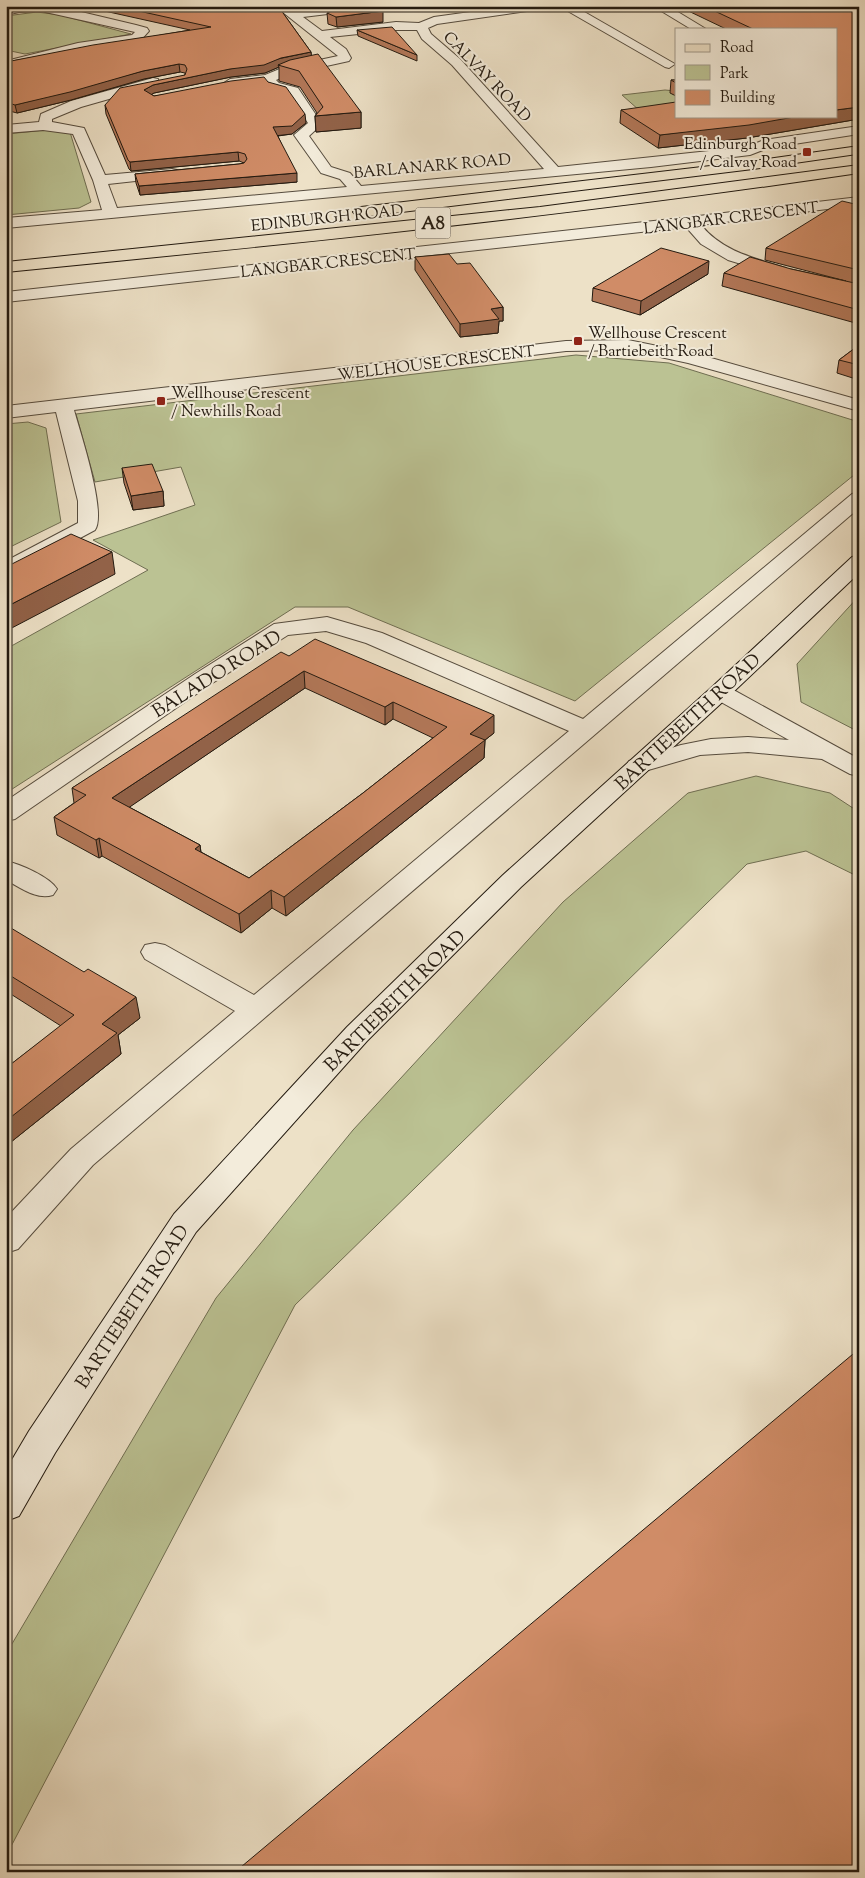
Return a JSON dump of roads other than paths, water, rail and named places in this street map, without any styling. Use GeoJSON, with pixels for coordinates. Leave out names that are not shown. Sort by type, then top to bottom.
{"type":"FeatureCollection","features":[{"type":"Feature","properties":{"kind":"main road","name":"EDINBURGH ROAD"},"geometry":{"type":"LineString","coordinates":[[342,214],[753,165],[859,150]]}},
{"type":"Feature","properties":{"kind":"main road","name":"EDINBURGH ROAD"},"geometry":{"type":"LineString","coordinates":[[6,267],[379,230],[763,184],[859,169]]}},
{"type":"Feature","properties":{"kind":"street"},"geometry":{"type":"LineString","coordinates":[[214,86],[231,82],[268,79],[286,71],[345,58],[342,52],[281,6]]}},
{"type":"Feature","properties":{"kind":"street"},"geometry":{"type":"LineString","coordinates":[[293,14],[336,10],[344,6]]}},
{"type":"Feature","properties":{"kind":"street","name":"CALVAY ROAD"},"geometry":{"type":"LineString","coordinates":[[541,6],[434,20],[421,27],[426,36],[456,62],[554,171]]}},
{"type":"Feature","properties":{"kind":"street"},"geometry":{"type":"LineString","coordinates":[[565,6],[670,64]]}},
{"type":"Feature","properties":{"kind":"street"},"geometry":{"type":"LineString","coordinates":[[659,6],[698,28]]}},
{"type":"Feature","properties":{"kind":"street"},"geometry":{"type":"LineString","coordinates":[[6,12],[29,7],[46,7],[130,26],[143,31],[136,38],[78,47],[6,65]]}},
{"type":"Feature","properties":{"kind":"street"},"geometry":{"type":"LineString","coordinates":[[319,35],[396,26],[421,27]]}},
{"type":"Feature","properties":{"kind":"street"},"geometry":{"type":"LineString","coordinates":[[266,65],[291,59]]}},
{"type":"Feature","properties":{"kind":"street"},"geometry":{"type":"LineString","coordinates":[[45,125],[46,117],[76,104],[142,84],[171,79]]}},
{"type":"Feature","properties":{"kind":"street"},"geometry":{"type":"LineString","coordinates":[[268,79],[274,86],[293,90],[315,124],[301,134],[326,170],[345,176],[357,190]]}},
{"type":"Feature","properties":{"kind":"street"},"geometry":{"type":"LineString","coordinates":[[6,129],[45,125],[66,126],[79,131],[100,180],[111,213]]}},
{"type":"Feature","properties":{"kind":"street","name":"BARLANARK ROAD"},"geometry":{"type":"LineString","coordinates":[[6,223],[651,163],[750,151],[764,144],[859,130]]}},
{"type":"Feature","properties":{"kind":"street"},"geometry":{"type":"LineString","coordinates":[[100,180],[187,172]]}},
{"type":"Feature","properties":{"kind":"street","name":"LANGBAR CRESCENT"},"geometry":{"type":"LineString","coordinates":[[6,297],[690,222],[859,201]]}},
{"type":"Feature","properties":{"kind":"street"},"geometry":{"type":"LineString","coordinates":[[690,222],[706,241],[734,257],[793,274]]}},
{"type":"Feature","properties":{"kind":"street","name":"WELLHOUSE CRESCENT"},"geometry":{"type":"LineString","coordinates":[[6,412],[566,346],[628,345],[691,358],[859,406]]}},
{"type":"Feature","properties":{"kind":"street"},"geometry":{"type":"LineString","coordinates":[[6,570],[88,526],[88,501],[64,406]]}},
{"type":"Feature","properties":{"kind":"street"},"geometry":{"type":"LineString","coordinates":[[6,1240],[82,1157],[584,729],[859,498]]}},
{"type":"Feature","properties":{"kind":"street","name":"BARTIEBEITH ROAD"},"geometry":{"type":"LineString","coordinates":[[6,1504],[42,1442],[185,1223],[357,1034],[512,881],[720,692],[859,561]]}},
{"type":"Feature","properties":{"kind":"street","name":"BALADO ROAD"},"geometry":{"type":"LineString","coordinates":[[6,813],[195,684],[282,629],[327,624],[374,638],[584,729]]}},
{"type":"Feature","properties":{"kind":"street"},"geometry":{"type":"LineString","coordinates":[[720,692],[859,769]]}},
{"type":"Feature","properties":{"kind":"street"},"geometry":{"type":"LineString","coordinates":[[638,766],[689,751],[720,745],[766,745],[828,752]]}},
{"type":"Feature","properties":{"kind":"street"},"geometry":{"type":"LineString","coordinates":[[6,868],[44,889]]}},
{"type":"Feature","properties":{"kind":"street"},"geometry":{"type":"LineString","coordinates":[[156,952],[255,1009]]}},
{"type":"Feature","properties":{"kind":"place","name":"Edinburgh Road / Calvay Road"},"geometry":{"type":"Point","coordinates":[807,152]}},
{"type":"Feature","properties":{"kind":"place","name":"Wellhouse Crescent / Bartiebeith Road"},"geometry":{"type":"Point","coordinates":[578,341]}},
{"type":"Feature","properties":{"kind":"place","name":"Wellhouse Crescent / Newhills Road"},"geometry":{"type":"Point","coordinates":[161,401]}}]}
